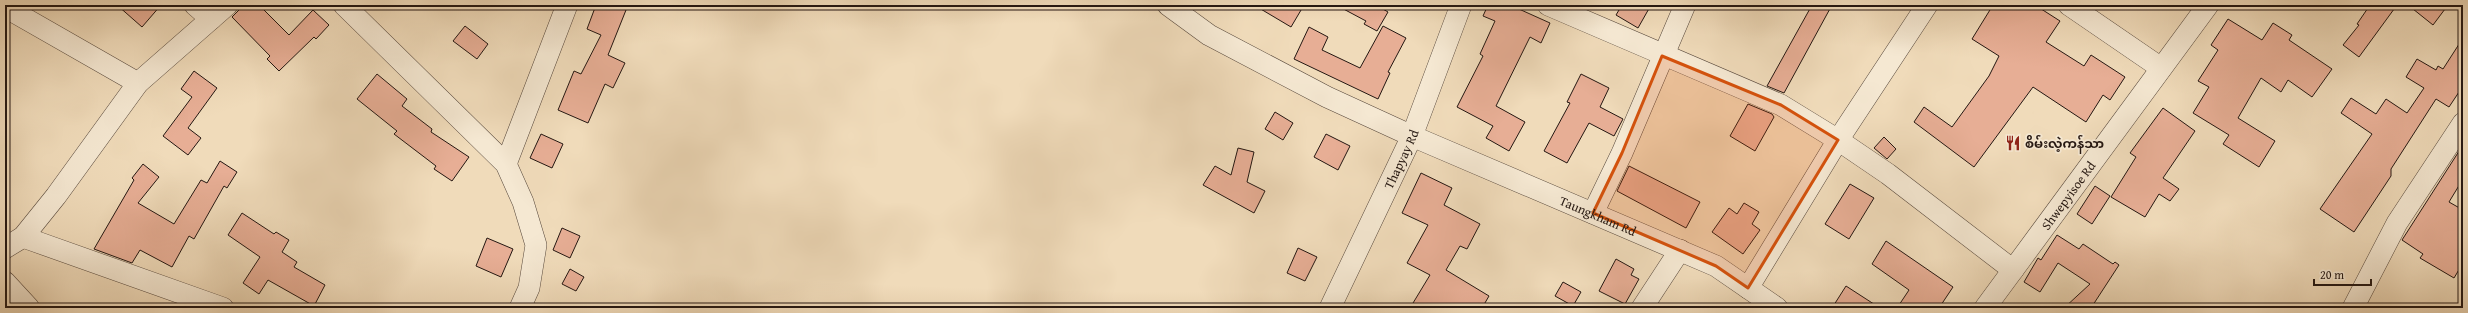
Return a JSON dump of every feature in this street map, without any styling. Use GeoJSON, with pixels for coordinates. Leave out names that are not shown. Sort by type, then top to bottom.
{"type":"FeatureCollection","features":[{"type":"Feature","properties":{"kind":"street"},"geometry":{"type":"LineString","coordinates":[[195,5],[211,19]]}},
{"type":"Feature","properties":{"kind":"street"},"geometry":{"type":"LineString","coordinates":[[5,248],[23,237],[56,196],[138,83],[227,5]]}},
{"type":"Feature","properties":{"kind":"street"},"geometry":{"type":"LineString","coordinates":[[344,5],[506,164],[523,202],[536,245],[529,288],[520,308]]}},
{"type":"Feature","properties":{"kind":"street"},"geometry":{"type":"LineString","coordinates":[[506,164],[566,5]]}},
{"type":"Feature","properties":{"kind":"street","name":"Taungkham Rd"},"geometry":{"type":"LineString","coordinates":[[1168,5],[1209,35],[1327,97],[1412,136],[1716,266],[1777,308]]}},
{"type":"Feature","properties":{"kind":"street","name":"Thapyay Rd"},"geometry":{"type":"LineString","coordinates":[[1330,308],[1412,136],[1461,5]]}},
{"type":"Feature","properties":{"kind":"street"},"geometry":{"type":"LineString","coordinates":[[1548,5],[1662,56],[1781,105],[1838,140],[2013,270]]}},
{"type":"Feature","properties":{"kind":"street"},"geometry":{"type":"LineString","coordinates":[[1593,213],[1622,153],[1685,5]]}},
{"type":"Feature","properties":{"kind":"street"},"geometry":{"type":"LineString","coordinates":[[1748,288],[1838,140],[1928,5]]}},
{"type":"Feature","properties":{"kind":"street"},"geometry":{"type":"LineString","coordinates":[[2069,5],[2161,68]]}},
{"type":"Feature","properties":{"kind":"street","name":"Shwepyisoe Rd"},"geometry":{"type":"LineString","coordinates":[[1985,308],[2208,5]]}},
{"type":"Feature","properties":{"kind":"street"},"geometry":{"type":"LineString","coordinates":[[5,7],[138,83]]}},
{"type":"Feature","properties":{"kind":"street"},"geometry":{"type":"LineString","coordinates":[[2353,308],[2397,223],[2463,122]]}},
{"type":"Feature","properties":{"kind":"street"},"geometry":{"type":"LineString","coordinates":[[23,237],[223,308]]}},
{"type":"Feature","properties":{"kind":"street"},"geometry":{"type":"LineString","coordinates":[[1642,308],[1680,250]]}},
{"type":"Feature","properties":{"kind":"street"},"geometry":{"type":"LineString","coordinates":[[5,282],[30,308]]}},
{"type":"Feature","properties":{"kind":"highlighted area"},"geometry":{"type":"Polygon","coordinates":[[[1662,56],[1781,105],[1838,140],[1748,288],[1716,266],[1593,213],[1622,153],[1662,56]]]}},
{"type":"Feature","properties":{"kind":"building"},"geometry":{"type":"Polygon","coordinates":[[[117,5],[161,5],[142,27],[117,5]]]}},
{"type":"Feature","properties":{"kind":"building"},"geometry":{"type":"Polygon","coordinates":[[[244,5],[259,5],[289,35],[313,10],[329,25],[316,39],[314,37],[279,71],[267,59],[270,56],[232,17],[244,5]]]}},
{"type":"Feature","properties":{"kind":"building"},"geometry":{"type":"Polygon","coordinates":[[[596,5],[628,5],[608,55],[625,63],[613,88],[605,84],[588,123],[558,110],[574,71],[581,74],[601,35],[587,29],[596,5]]]}},
{"type":"Feature","properties":{"kind":"building"},"geometry":{"type":"Polygon","coordinates":[[[1254,5],[1304,5],[1291,27],[1254,5]]]}},
{"type":"Feature","properties":{"kind":"building"},"geometry":{"type":"Polygon","coordinates":[[[1336,5],[1376,5],[1388,12],[1377,31],[1364,24],[1366,21],[1336,5]]]}},
{"type":"Feature","properties":{"kind":"building"},"geometry":{"type":"Polygon","coordinates":[[[1488,5],[1510,5],[1550,23],[1541,43],[1530,37],[1496,106],[1525,122],[1509,151],[1486,138],[1493,126],[1457,107],[1483,56],[1480,54],[1495,21],[1483,16],[1488,5]]]}},
{"type":"Feature","properties":{"kind":"building"},"geometry":{"type":"Polygon","coordinates":[[[1622,5],[1651,5],[1638,28],[1616,15],[1622,5]]]}},
{"type":"Feature","properties":{"kind":"building"},"geometry":{"type":"Polygon","coordinates":[[[1812,5],[1832,5],[1784,93],[1767,86],[1812,5]]]}},
{"type":"Feature","properties":{"kind":"building"},"geometry":{"type":"Polygon","coordinates":[[[1993,5],[2035,5],[2060,21],[2046,42],[2084,66],[2091,55],[2125,77],[2110,100],[2103,95],[2086,122],[2033,87],[1974,167],[1914,122],[1924,107],[1952,127],[1989,76],[1999,56],[1972,39],[1993,5]]]}},
{"type":"Feature","properties":{"kind":"building"},"geometry":{"type":"Polygon","coordinates":[[[2370,5],[2397,5],[2359,57],[2343,45],[2359,25],[2357,24],[2370,5]]]}},
{"type":"Feature","properties":{"kind":"building"},"geometry":{"type":"Polygon","coordinates":[[[2408,5],[2448,5],[2433,25],[2408,5]]]}},
{"type":"Feature","properties":{"kind":"building"},"geometry":{"type":"Polygon","coordinates":[[[2228,19],[2262,40],[2273,23],[2292,35],[2289,40],[2332,69],[2312,97],[2288,80],[2281,92],[2261,78],[2238,118],[2275,141],[2259,167],[2223,144],[2229,135],[2193,113],[2209,87],[2198,81],[2218,50],[2211,45],[2228,19]]]}},
{"type":"Feature","properties":{"kind":"building"},"geometry":{"type":"Polygon","coordinates":[[[465,26],[488,44],[477,59],[453,41],[465,26]]]}},
{"type":"Feature","properties":{"kind":"building"},"geometry":{"type":"Polygon","coordinates":[[[1383,26],[1406,38],[1388,72],[1390,73],[1378,99],[1294,59],[1309,27],[1328,37],[1322,50],[1360,68],[1383,26]]]}},
{"type":"Feature","properties":{"kind":"building"},"geometry":{"type":"Polygon","coordinates":[[[2463,38],[2463,86],[2449,107],[2436,99],[2391,169],[2391,176],[2354,232],[2320,209],[2372,134],[2341,113],[2351,98],[2376,114],[2386,99],[2407,113],[2424,88],[2406,77],[2417,59],[2436,70],[2438,66],[2443,69],[2463,38]]]}},
{"type":"Feature","properties":{"kind":"building"},"geometry":{"type":"Polygon","coordinates":[[[194,71],[217,88],[188,128],[201,138],[188,155],[163,136],[192,97],[181,89],[194,71]]]}},
{"type":"Feature","properties":{"kind":"building"},"geometry":{"type":"Polygon","coordinates":[[[377,74],[407,99],[402,106],[432,129],[431,132],[469,157],[452,181],[434,169],[436,166],[394,134],[397,131],[357,99],[377,74]]]}},
{"type":"Feature","properties":{"kind":"building"},"geometry":{"type":"Polygon","coordinates":[[[1581,74],[1609,88],[1600,107],[1623,119],[1614,136],[1589,123],[1567,163],[1544,151],[1570,103],[1567,102],[1581,74]]]}},
{"type":"Feature","properties":{"kind":"building"},"geometry":{"type":"Polygon","coordinates":[[[1748,104],[1772,114],[1774,117],[1755,151],[1730,136],[1748,104]]]}},
{"type":"Feature","properties":{"kind":"building"},"geometry":{"type":"Polygon","coordinates":[[[2163,108],[2195,131],[2163,178],[2179,189],[2170,201],[2159,194],[2145,217],[2111,197],[2136,157],[2130,153],[2163,108]]]}},
{"type":"Feature","properties":{"kind":"building"},"geometry":{"type":"Polygon","coordinates":[[[1275,112],[1293,123],[1283,140],[1265,129],[1275,112]]]}},
{"type":"Feature","properties":{"kind":"building"},"geometry":{"type":"Polygon","coordinates":[[[541,134],[563,144],[552,168],[530,158],[541,134]]]}},
{"type":"Feature","properties":{"kind":"building"},"geometry":{"type":"Polygon","coordinates":[[[1326,134],[1350,146],[1338,170],[1314,157],[1326,134]]]}},
{"type":"Feature","properties":{"kind":"building"},"geometry":{"type":"Polygon","coordinates":[[[1884,137],[1896,149],[1887,159],[1874,148],[1884,137]]]}},
{"type":"Feature","properties":{"kind":"building"},"geometry":{"type":"Polygon","coordinates":[[[2463,145],[2463,179],[2449,202],[2463,210],[2463,263],[2454,278],[2420,258],[2423,254],[2402,240],[2463,145]]]}},
{"type":"Feature","properties":{"kind":"building"},"geometry":{"type":"Polygon","coordinates":[[[1238,148],[1254,152],[1247,182],[1265,191],[1254,213],[1203,185],[1215,166],[1231,175],[1238,148]]]}},
{"type":"Feature","properties":{"kind":"building"},"geometry":{"type":"Polygon","coordinates":[[[220,161],[237,172],[227,188],[224,186],[194,239],[189,236],[172,267],[140,250],[132,263],[94,249],[134,180],[132,178],[143,164],[159,177],[138,203],[174,224],[201,180],[207,183],[220,161]]]}},
{"type":"Feature","properties":{"kind":"building"},"geometry":{"type":"Polygon","coordinates":[[[1629,166],[1700,202],[1686,228],[1617,191],[1629,166]]]}},
{"type":"Feature","properties":{"kind":"building"},"geometry":{"type":"Polygon","coordinates":[[[1421,173],[1452,188],[1444,205],[1480,224],[1467,249],[1460,246],[1446,270],[1489,296],[1482,308],[1410,308],[1430,275],[1407,263],[1428,225],[1402,213],[1421,173]]]}},
{"type":"Feature","properties":{"kind":"building"},"geometry":{"type":"Polygon","coordinates":[[[1850,184],[1874,198],[1849,239],[1825,224],[1850,184]]]}},
{"type":"Feature","properties":{"kind":"building"},"geometry":{"type":"Polygon","coordinates":[[[2095,186],[2110,196],[2092,224],[2077,214],[2095,186]]]}},
{"type":"Feature","properties":{"kind":"building"},"geometry":{"type":"Polygon","coordinates":[[[1744,203],[1759,212],[1752,224],[1760,230],[1743,254],[1712,232],[1729,208],[1737,214],[1744,203]]]}},
{"type":"Feature","properties":{"kind":"building"},"geometry":{"type":"Polygon","coordinates":[[[242,213],[274,234],[276,232],[289,240],[282,252],[297,262],[294,267],[325,285],[314,306],[268,280],[259,294],[243,283],[260,257],[228,235],[242,213]]]}},
{"type":"Feature","properties":{"kind":"building"},"geometry":{"type":"Polygon","coordinates":[[[562,228],[580,236],[570,258],[553,250],[562,228]]]}},
{"type":"Feature","properties":{"kind":"building"},"geometry":{"type":"Polygon","coordinates":[[[2057,235],[2079,249],[2083,244],[2113,264],[2115,262],[2119,265],[2091,308],[2064,308],[2090,284],[2058,263],[2040,292],[2024,282],[2038,258],[2041,260],[2057,235]]]}},
{"type":"Feature","properties":{"kind":"building"},"geometry":{"type":"Polygon","coordinates":[[[487,238],[513,249],[501,277],[476,266],[487,238]]]}},
{"type":"Feature","properties":{"kind":"building"},"geometry":{"type":"Polygon","coordinates":[[[1886,241],[1953,287],[1939,308],[1897,308],[1909,290],[1872,264],[1886,241]]]}},
{"type":"Feature","properties":{"kind":"building"},"geometry":{"type":"Polygon","coordinates":[[[1298,248],[1317,257],[1305,281],[1287,273],[1298,248]]]}},
{"type":"Feature","properties":{"kind":"building"},"geometry":{"type":"Polygon","coordinates":[[[1616,259],[1634,269],[1631,275],[1639,279],[1625,304],[1599,291],[1616,259]]]}},
{"type":"Feature","properties":{"kind":"building"},"geometry":{"type":"Polygon","coordinates":[[[570,269],[584,277],[576,291],[562,284],[570,269]]]}},
{"type":"Feature","properties":{"kind":"building"},"geometry":{"type":"Polygon","coordinates":[[[1563,282],[1581,292],[1573,306],[1555,296],[1563,282]]]}},
{"type":"Feature","properties":{"kind":"building"},"geometry":{"type":"Polygon","coordinates":[[[1846,286],[1880,308],[1832,308],[1846,286]]]}},
{"type":"Feature","properties":{"kind":"place","name":"စိမ်းလဲ့ကန်သာ"},"geometry":{"type":"Point","coordinates":[2013,143]}}]}
